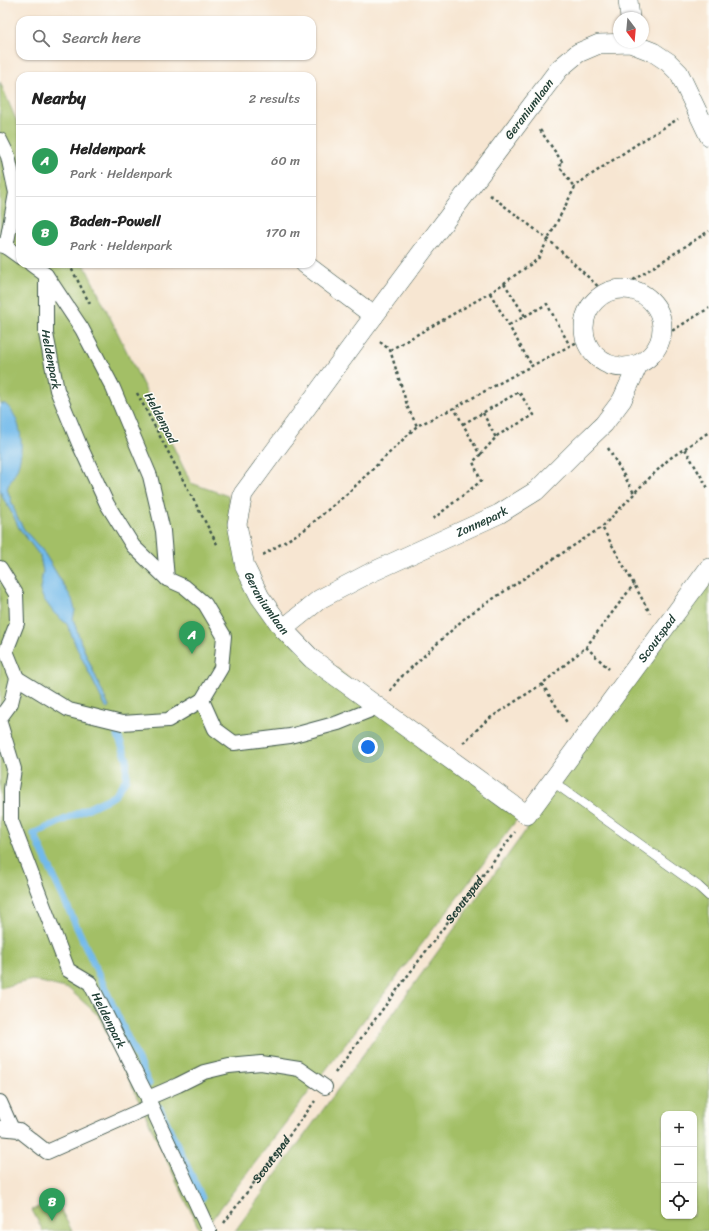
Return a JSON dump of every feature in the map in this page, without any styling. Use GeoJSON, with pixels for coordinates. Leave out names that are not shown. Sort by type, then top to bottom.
{"type":"FeatureCollection","features":[{"type":"Feature","properties":{"kind":"street"},"geometry":{"type":"LineString","coordinates":[[628,0],[629,12]]}},
{"type":"Feature","properties":{"kind":"street","name":"Geraniumlaan"},"geometry":{"type":"LineString","coordinates":[[527,815],[312,658],[283,629],[260,597],[245,567],[237,524],[243,494],[559,69],[578,53],[599,44],[613,43]]}},
{"type":"Feature","properties":{"kind":"street","name":"Geraniumlaan"},"geometry":{"type":"LineString","coordinates":[[644,48],[668,62],[679,73],[709,136]]}},
{"type":"Feature","properties":{"kind":"street"},"geometry":{"type":"LineString","coordinates":[[0,140],[8,156],[16,194],[3,246],[16,254]]}},
{"type":"Feature","properties":{"kind":"street"},"geometry":{"type":"LineString","coordinates":[[36,268],[46,275],[82,329],[113,388],[150,476],[163,531],[167,579]]}},
{"type":"Feature","properties":{"kind":"street"},"geometry":{"type":"LineString","coordinates":[[309,268],[370,322]]}},
{"type":"Feature","properties":{"kind":"street","name":"Heldenpark"},"geometry":{"type":"LineString","coordinates":[[17,678],[69,710],[122,723],[168,720],[202,700],[221,668],[224,636],[205,604],[185,587],[167,579],[132,546],[107,504],[77,439],[58,390],[46,334],[46,275]]}},
{"type":"Feature","properties":{"kind":"street"},"geometry":{"type":"LineString","coordinates":[[638,365],[625,367],[612,366],[600,360],[591,351],[578,342],[588,312],[595,301],[612,292],[631,290],[642,294],[652,302],[659,312],[663,324],[662,337]]}},
{"type":"Feature","properties":{"kind":"street","name":"Zonnepark"},"geometry":{"type":"LineString","coordinates":[[283,629],[320,599],[368,574],[499,514],[536,491],[604,424],[622,400],[638,365],[649,358],[657,349],[662,337]]}},
{"type":"Feature","properties":{"kind":"street"},"geometry":{"type":"LineString","coordinates":[[0,568],[16,594],[17,623],[3,644],[17,678],[11,703],[0,718]]}},
{"type":"Feature","properties":{"kind":"street","name":"Scoutspad"},"geometry":{"type":"LineString","coordinates":[[527,815],[709,568]]}},
{"type":"Feature","properties":{"kind":"street"},"geometry":{"type":"LineString","coordinates":[[202,700],[215,729],[234,743],[290,736],[338,723],[378,707]]}},
{"type":"Feature","properties":{"kind":"street","name":"Heldenpark"},"geometry":{"type":"LineString","coordinates":[[0,723],[14,769],[11,789],[10,820],[68,970],[90,982],[149,1102],[209,1231]]}},
{"type":"Feature","properties":{"kind":"street"},"geometry":{"type":"LineString","coordinates":[[0,1102],[10,1129],[48,1152],[149,1102],[204,1072],[229,1066],[261,1062],[300,1069],[325,1087]]}},
{"type":"Feature","properties":{"kind":"street"},"geometry":{"type":"LineString","coordinates":[[0,1138],[10,1129]]}},
{"type":"Feature","properties":{"kind":"lane"},"geometry":{"type":"LineString","coordinates":[[552,781],[698,886],[709,896]]}},
{"type":"Feature","properties":{"kind":"path"},"geometry":{"type":"LineString","coordinates":[[390,350],[490,293],[538,259],[576,185],[640,142],[695,108]]}},
{"type":"Feature","properties":{"kind":"path"},"geometry":{"type":"LineString","coordinates":[[527,112],[563,163],[559,166],[574,188]]}},
{"type":"Feature","properties":{"kind":"path"},"geometry":{"type":"LineString","coordinates":[[474,182],[549,240],[612,292],[709,231]]}},
{"type":"Feature","properties":{"kind":"path"},"geometry":{"type":"LineString","coordinates":[[71,268],[91,306]]}},
{"type":"Feature","properties":{"kind":"path"},"geometry":{"type":"LineString","coordinates":[[504,283],[525,316]]}},
{"type":"Feature","properties":{"kind":"path"},"geometry":{"type":"LineString","coordinates":[[490,293],[532,366]]}},
{"type":"Feature","properties":{"kind":"path"},"geometry":{"type":"LineString","coordinates":[[245,567],[304,530],[348,493],[417,426],[578,342],[546,304],[509,325]]}},
{"type":"Feature","properties":{"kind":"path"},"geometry":{"type":"LineString","coordinates":[[662,337],[709,308]]}},
{"type":"Feature","properties":{"kind":"path"},"geometry":{"type":"LineString","coordinates":[[370,322],[390,350],[408,408],[417,426]]}},
{"type":"Feature","properties":{"kind":"path","name":"Heldenpad"},"geometry":{"type":"LineString","coordinates":[[136,391],[218,546]]}},
{"type":"Feature","properties":{"kind":"path"},"geometry":{"type":"LineString","coordinates":[[431,521],[481,481],[473,462],[498,435],[534,415],[519,392],[463,424]]}},
{"type":"Feature","properties":{"kind":"path"},"geometry":{"type":"LineString","coordinates":[[454,408],[480,455]]}},
{"type":"Feature","properties":{"kind":"path"},"geometry":{"type":"LineString","coordinates":[[483,412],[496,438]]}},
{"type":"Feature","properties":{"kind":"path"},"geometry":{"type":"LineString","coordinates":[[598,430],[634,494]]}},
{"type":"Feature","properties":{"kind":"path"},"geometry":{"type":"LineString","coordinates":[[378,707],[399,679],[467,616],[602,526],[669,459],[709,432]]}},
{"type":"Feature","properties":{"kind":"path"},"geometry":{"type":"LineString","coordinates":[[685,449],[709,490]]}},
{"type":"Feature","properties":{"kind":"path"},"geometry":{"type":"LineString","coordinates":[[602,526],[661,633]]}},
{"type":"Feature","properties":{"kind":"path"},"geometry":{"type":"LineString","coordinates":[[448,758],[487,720],[542,684],[586,647],[634,584]]}},
{"type":"Feature","properties":{"kind":"path"},"geometry":{"type":"LineString","coordinates":[[586,647],[624,682]]}},
{"type":"Feature","properties":{"kind":"path"},"geometry":{"type":"LineString","coordinates":[[542,684],[580,743]]}},
{"type":"Feature","properties":{"kind":"path","name":"Scoutspad"},"geometry":{"type":"LineString","coordinates":[[223,1225],[527,815]]}},
{"type":"Feature","properties":{"kind":"green space"},"geometry":{"type":"Polygon","coordinates":[[[0,82],[16,120],[16,268],[86,268],[191,483],[228,496],[231,525],[257,603],[518,818],[203,1231],[200,1231],[99,1016],[69,989],[32,980],[0,988],[0,489],[3,498],[19,528],[40,556],[43,571],[40,590],[54,613],[67,624],[106,708],[109,707],[81,643],[73,619],[75,610],[64,585],[43,551],[25,531],[17,517],[7,489],[5,404],[0,404],[0,82]]]}},
{"type":"Feature","properties":{"kind":"green space"},"geometry":{"type":"Polygon","coordinates":[[[709,578],[709,1231],[235,1231],[709,578]]]}},
{"type":"Feature","properties":{"kind":"green space"},"geometry":{"type":"Polygon","coordinates":[[[55,1199],[72,1231],[43,1231],[32,1210],[55,1199]]]}},
{"type":"Feature","properties":{"kind":"water"},"geometry":{"type":"Polygon","coordinates":[[[0,404],[5,404],[15,417],[21,443],[21,452],[17,469],[7,489],[17,517],[25,531],[43,551],[72,599],[75,610],[73,619],[81,643],[109,707],[108,709],[106,708],[76,646],[67,624],[54,613],[43,598],[40,590],[43,571],[40,556],[19,528],[3,498],[0,489],[0,404]]]}},
{"type":"Feature","properties":{"kind":"waterway"},"geometry":{"type":"LineString","coordinates":[[118,736],[127,759],[126,779],[114,796],[34,834],[149,1084]]}},
{"type":"Feature","properties":{"kind":"waterway"},"geometry":{"type":"LineString","coordinates":[[160,1108],[202,1198]]}},
{"type":"Feature","properties":{"kind":"place","name":"Heldenpark"},"geometry":{"type":"Point","coordinates":[192,654]}},
{"type":"Feature","properties":{"kind":"place","name":"Baden-Powell"},"geometry":{"type":"Point","coordinates":[52,1221]}}]}
